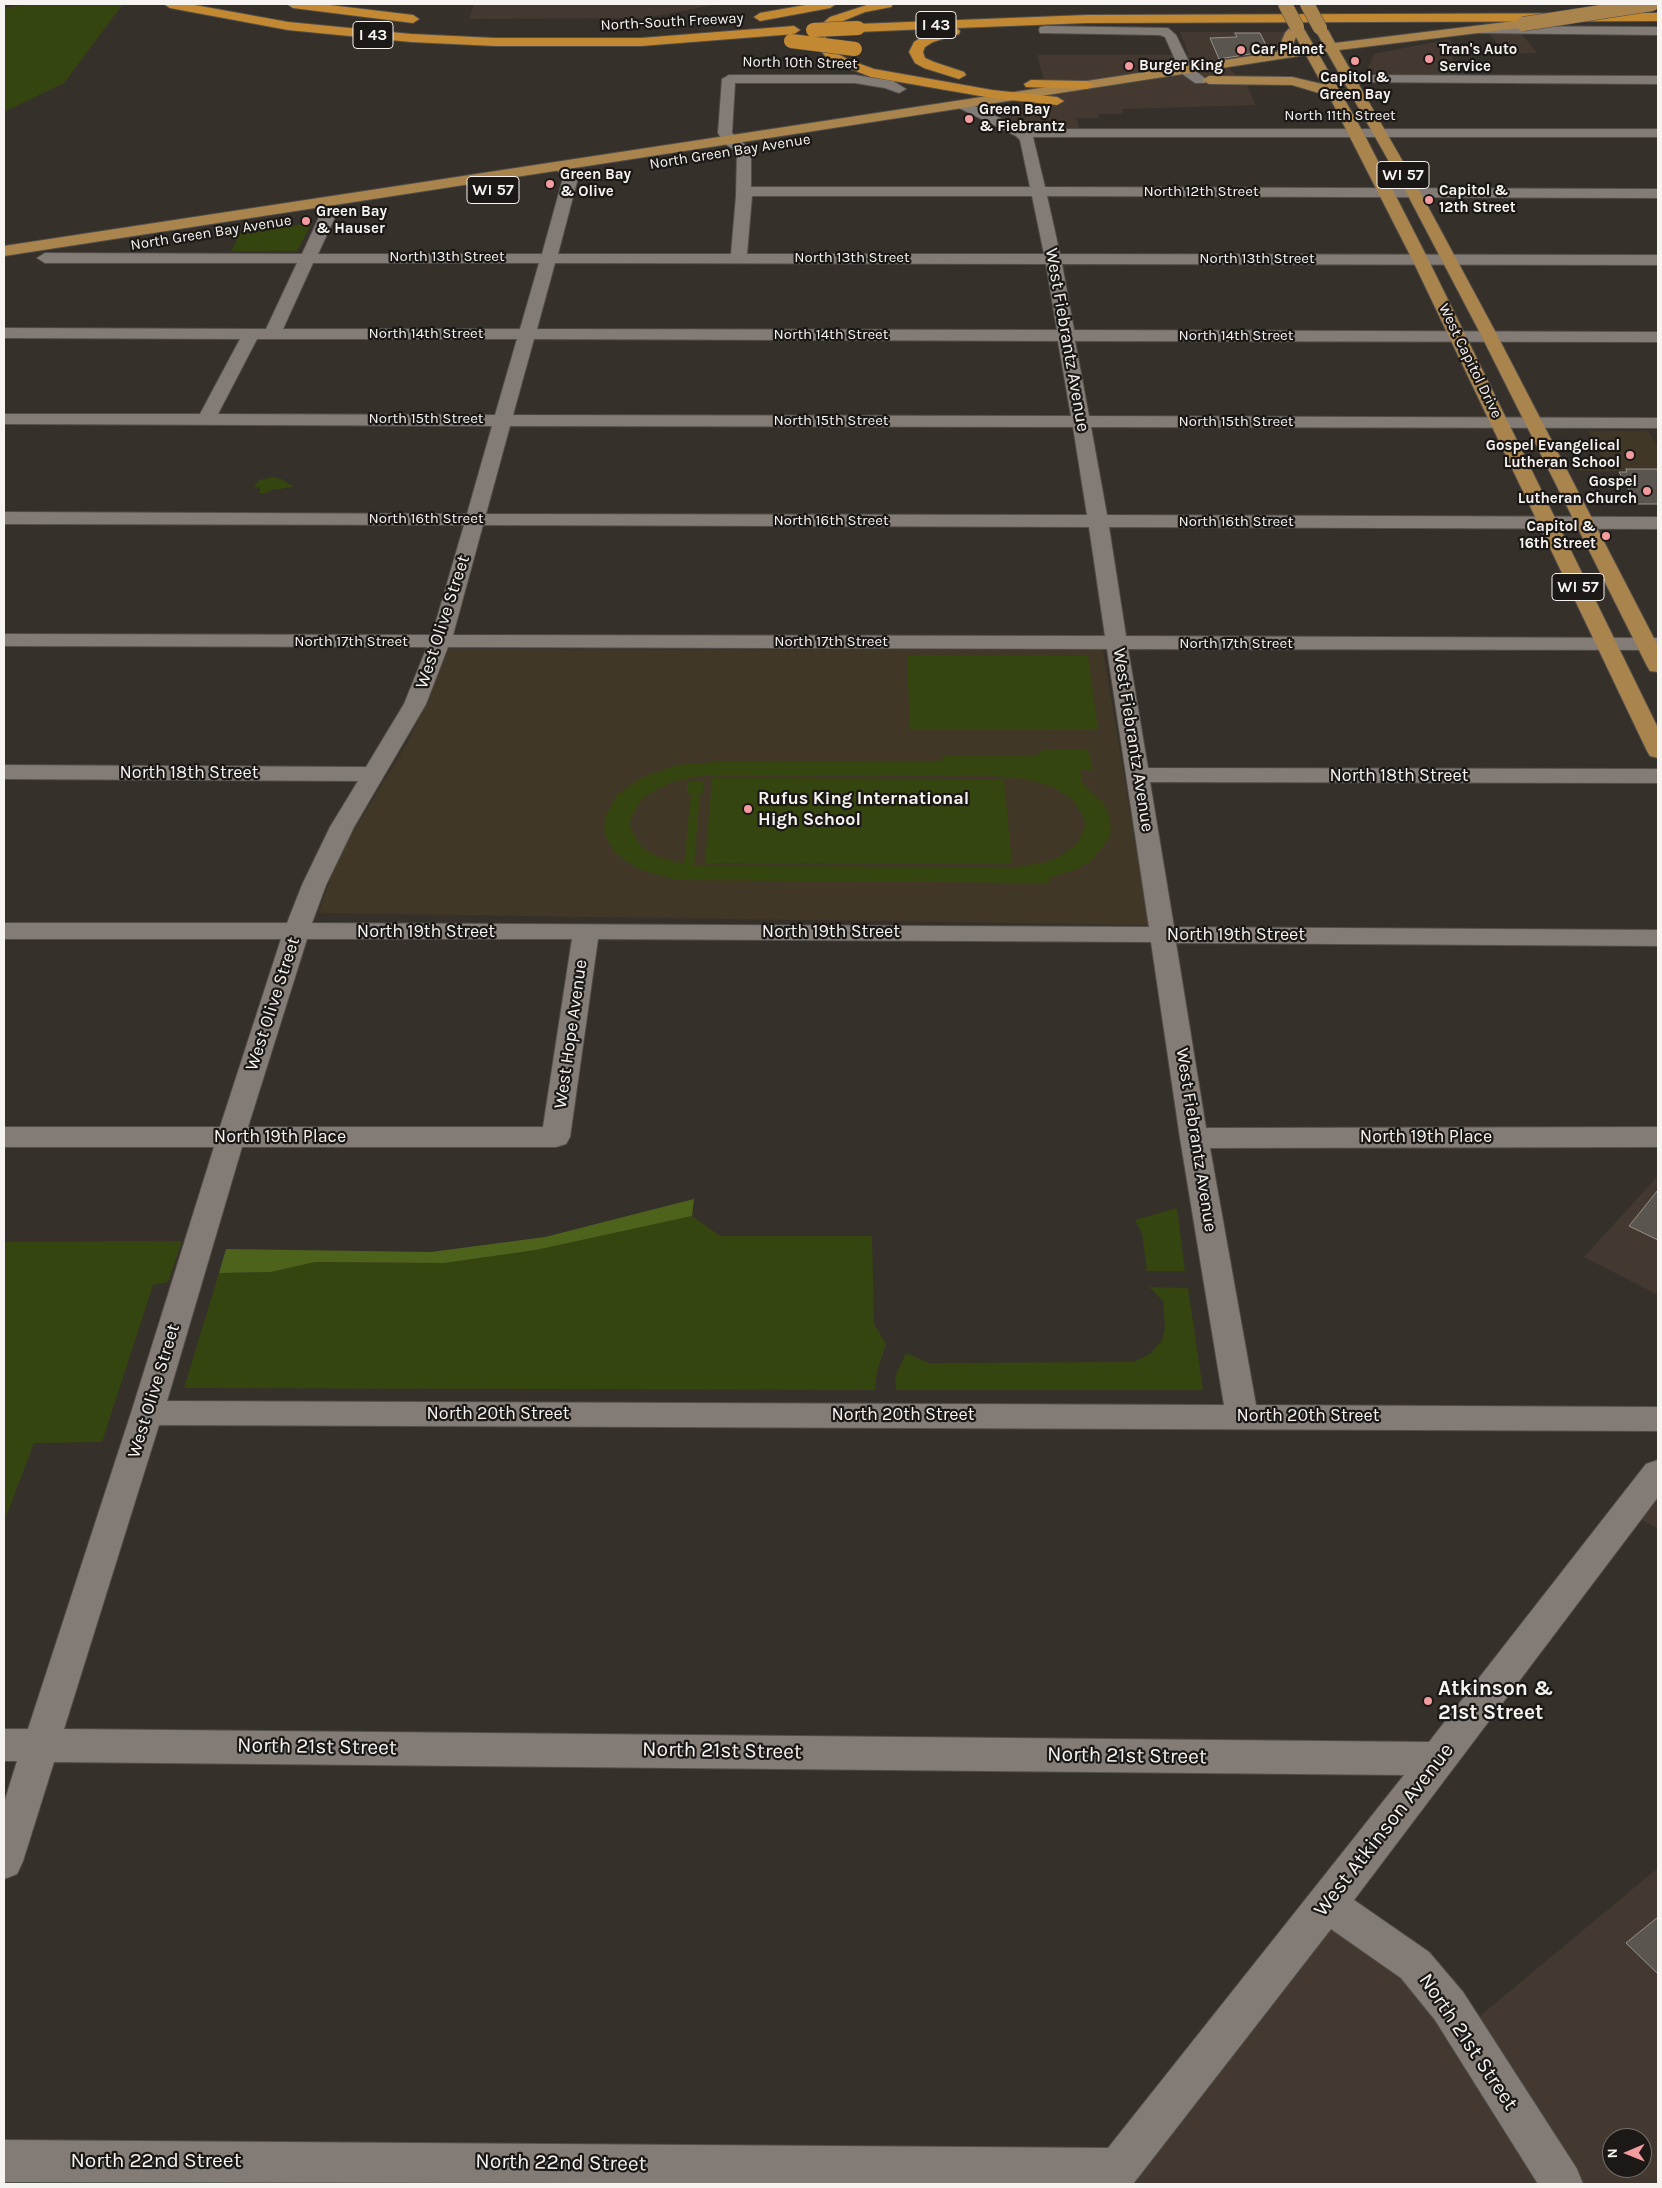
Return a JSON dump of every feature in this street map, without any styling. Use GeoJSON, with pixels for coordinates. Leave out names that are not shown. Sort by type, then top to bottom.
{"type":"FeatureCollection","features":[{"type":"Feature","properties":{"kind":"highway","name":"North-South Freeway"},"geometry":{"type":"LineString","coordinates":[[170,4],[288,26],[411,38],[495,42],[641,42],[792,35],[863,24],[1185,12],[1560,12],[1658,10]]}},
{"type":"Feature","properties":{"kind":"highway","name":"I 43"},"geometry":{"type":"LineString","coordinates":[[293,4],[430,20]]}},
{"type":"Feature","properties":{"kind":"highway"},"geometry":{"type":"LineString","coordinates":[[748,18],[830,4]]}},
{"type":"Feature","properties":{"kind":"highway"},"geometry":{"type":"LineString","coordinates":[[887,4],[862,9],[834,20],[821,32],[819,40],[822,46],[833,56],[857,68],[920,81],[1057,101]]}},
{"type":"Feature","properties":{"kind":"highway"},"geometry":{"type":"LineString","coordinates":[[1470,4],[1560,12]]}},
{"type":"Feature","properties":{"kind":"highway"},"geometry":{"type":"LineString","coordinates":[[1083,6],[1185,12]]}},
{"type":"Feature","properties":{"kind":"highway","name":"North-South Freeway"},"geometry":{"type":"LineString","coordinates":[[645,28],[805,23],[863,24],[1251,18],[1470,19],[1658,17]]}},
{"type":"Feature","properties":{"kind":"highway"},"geometry":{"type":"LineString","coordinates":[[1470,19],[1658,21]]}},
{"type":"Feature","properties":{"kind":"highway"},"geometry":{"type":"LineString","coordinates":[[1014,22],[940,34],[919,45],[916,52],[920,60],[929,65],[974,78],[1029,84],[1087,85]]}},
{"type":"Feature","properties":{"kind":"highway"},"geometry":{"type":"LineString","coordinates":[[792,35],[861,51]]}},
{"type":"Feature","properties":{"kind":"highway"},"geometry":{"type":"LineString","coordinates":[[896,63],[952,83],[1010,95]]}},
{"type":"Feature","properties":{"kind":"highway"},"geometry":{"type":"LineString","coordinates":[[920,81],[944,90],[951,95],[952,102],[946,106]]}},
{"type":"Feature","properties":{"kind":"main road","name":"West Capitol Drive"},"geometry":{"type":"LineString","coordinates":[[1285,4],[1356,132],[1420,259],[1658,751]]}},
{"type":"Feature","properties":{"kind":"main road","name":"West Capitol Drive"},"geometry":{"type":"LineString","coordinates":[[1307,4],[1414,193],[1490,337],[1584,523],[1653,644],[1658,666]]}},
{"type":"Feature","properties":{"kind":"main road","name":"North Green Bay Avenue"},"geometry":{"type":"LineString","coordinates":[[4,251],[323,209],[566,172],[744,150],[1200,80],[1313,55],[1652,4]]}},
{"type":"Feature","properties":{"kind":"main road"},"geometry":{"type":"LineString","coordinates":[[1282,55],[1290,36],[1297,27]]}},
{"type":"Feature","properties":{"kind":"main road","name":"North Green Bay Avenue"},"geometry":{"type":"LineString","coordinates":[[566,172],[729,140],[1010,95],[1282,55],[1313,55]]}},
{"type":"Feature","properties":{"kind":"main road","name":"WI 57"},"geometry":{"type":"LineString","coordinates":[[1200,80],[1292,81],[1316,86],[1334,93]]}},
{"type":"Feature","properties":{"kind":"main road","name":"North Green Bay Avenue"},"geometry":{"type":"LineString","coordinates":[[4,265],[323,209]]}},
{"type":"Feature","properties":{"kind":"street"},"geometry":{"type":"LineString","coordinates":[[1045,30],[1163,31],[1170,35],[1186,70],[1200,80]]}},
{"type":"Feature","properties":{"kind":"street"},"geometry":{"type":"LineString","coordinates":[[1480,30],[1658,31]]}},
{"type":"Feature","properties":{"kind":"street","name":"North 10th Street"},"geometry":{"type":"LineString","coordinates":[[729,140],[725,133],[729,79],[854,79],[888,84],[899,89]]}},
{"type":"Feature","properties":{"kind":"street"},"geometry":{"type":"LineString","coordinates":[[1348,79],[1658,80]]}},
{"type":"Feature","properties":{"kind":"street"},"geometry":{"type":"LineString","coordinates":[[962,104],[1021,133]]}},
{"type":"Feature","properties":{"kind":"street","name":"North 11th Street"},"geometry":{"type":"LineString","coordinates":[[1021,133],[1658,133]]}},
{"type":"Feature","properties":{"kind":"street","name":"West Fiebrantz Avenue"},"geometry":{"type":"LineString","coordinates":[[1021,133],[1027,139],[1039,191],[1067,335],[1139,775],[1194,1138],[1242,1416]]}},
{"type":"Feature","properties":{"kind":"street"},"geometry":{"type":"LineString","coordinates":[[729,140],[744,150],[744,191],[739,258]]}},
{"type":"Feature","properties":{"kind":"street","name":"West Olive Street"},"geometry":{"type":"LineString","coordinates":[[4,1861],[147,1414],[231,1137],[296,932],[314,885],[342,827],[415,704],[440,642],[549,258],[566,172]]}},
{"type":"Feature","properties":{"kind":"street","name":"North 12th Street"},"geometry":{"type":"LineString","coordinates":[[744,191],[1658,193]]}},
{"type":"Feature","properties":{"kind":"street"},"geometry":{"type":"LineString","coordinates":[[272,334],[310,257],[323,209]]}},
{"type":"Feature","properties":{"kind":"street"},"geometry":{"type":"LineString","coordinates":[[81,240],[98,242],[130,255],[152,257]]}},
{"type":"Feature","properties":{"kind":"street","name":"North 13th Street"},"geometry":{"type":"LineString","coordinates":[[45,258],[1658,260]]}},
{"type":"Feature","properties":{"kind":"street","name":"North 14th Street"},"geometry":{"type":"LineString","coordinates":[[4,333],[1658,337]]}},
{"type":"Feature","properties":{"kind":"street"},"geometry":{"type":"LineString","coordinates":[[206,419],[252,333]]}},
{"type":"Feature","properties":{"kind":"street","name":"North 15th Street"},"geometry":{"type":"LineString","coordinates":[[4,419],[1658,423]]}},
{"type":"Feature","properties":{"kind":"street","name":"North 16th Street"},"geometry":{"type":"LineString","coordinates":[[4,518],[1658,523]]}},
{"type":"Feature","properties":{"kind":"street","name":"North 17th Street"},"geometry":{"type":"LineString","coordinates":[[4,640],[1653,644]]}},
{"type":"Feature","properties":{"kind":"street","name":"North 18th Street"},"geometry":{"type":"LineString","coordinates":[[4,772],[373,774]]}},
{"type":"Feature","properties":{"kind":"street","name":"North 18th Street"},"geometry":{"type":"LineString","coordinates":[[1139,775],[1658,776]]}},
{"type":"Feature","properties":{"kind":"street","name":"North 19th Street"},"geometry":{"type":"LineString","coordinates":[[4,931],[586,931],[1658,938]]}},
{"type":"Feature","properties":{"kind":"street","name":"West Hope Avenue"},"geometry":{"type":"LineString","coordinates":[[556,1136],[586,931]]}},
{"type":"Feature","properties":{"kind":"street","name":"North 19th Place"},"geometry":{"type":"LineString","coordinates":[[4,1137],[556,1136]]}},
{"type":"Feature","properties":{"kind":"street","name":"North 19th Place"},"geometry":{"type":"LineString","coordinates":[[1194,1138],[1658,1137]]}},
{"type":"Feature","properties":{"kind":"street","name":"North 20th Street"},"geometry":{"type":"LineString","coordinates":[[147,1414],[1242,1416],[1658,1419]]}},
{"type":"Feature","properties":{"kind":"street","name":"West Atkinson Avenue"},"geometry":{"type":"LineString","coordinates":[[1112,2176],[1440,1759],[1658,1473]]}},
{"type":"Feature","properties":{"kind":"street","name":"North 21st Street"},"geometry":{"type":"LineString","coordinates":[[4,1745],[1440,1759]]}},
{"type":"Feature","properties":{"kind":"street","name":"North 21st Street"},"geometry":{"type":"LineString","coordinates":[[1327,1904],[1415,1965],[1449,2006],[1562,2184]]}},
{"type":"Feature","properties":{"kind":"street","name":"North 22nd Street"},"geometry":{"type":"LineString","coordinates":[[4,2161],[554,2174],[1112,2176]]}},
{"type":"Feature","properties":{"kind":"shaded area"},"geometry":{"type":"Polygon","coordinates":[[[474,4],[719,4],[644,18],[469,19],[474,4]]]}},
{"type":"Feature","properties":{"kind":"shaded area"},"geometry":{"type":"Polygon","coordinates":[[[1180,32],[1285,32],[1278,51],[1273,55],[1222,62],[1246,84],[1256,105],[1122,109],[1123,114],[1098,114],[1099,118],[1077,118],[1079,130],[1020,129],[989,115],[1056,105],[1044,80],[1037,55],[1189,55],[1180,32]]]}},
{"type":"Feature","properties":{"kind":"shaded area"},"geometry":{"type":"Polygon","coordinates":[[[1489,33],[1521,33],[1537,53],[1504,53],[1489,33]]]}},
{"type":"Feature","properties":{"kind":"shaded area"},"geometry":{"type":"Polygon","coordinates":[[[1449,39],[1459,53],[1450,54],[1466,77],[1380,76],[1367,70],[1374,54],[1449,39]]]}},
{"type":"Feature","properties":{"kind":"shaded area","name":"Gospel Evangelical Lutheran School"},"geometry":{"type":"Polygon","coordinates":[[[1588,431],[1648,431],[1658,447],[1658,472],[1579,471],[1575,464],[1606,464],[1588,431]]]}},
{"type":"Feature","properties":{"kind":"shaded area","name":"Rufus King International High School"},"geometry":{"type":"Polygon","coordinates":[[[449,649],[1103,650],[1149,925],[318,913],[334,870],[351,835],[409,740],[449,649]]]}},
{"type":"Feature","properties":{"kind":"shaded area"},"geometry":{"type":"Polygon","coordinates":[[[1658,1176],[1658,1295],[1584,1257],[1658,1176]]]}},
{"type":"Feature","properties":{"kind":"shaded area"},"geometry":{"type":"Polygon","coordinates":[[[1658,1473],[1658,1529],[1628,1512],[1658,1473]]]}},
{"type":"Feature","properties":{"kind":"shaded area"},"geometry":{"type":"Polygon","coordinates":[[[1658,1868],[1658,2184],[705,2184],[706,2165],[1117,2169],[1327,1904],[1428,1957],[1448,1973],[1480,2016],[1658,1868]]]}},
{"type":"Feature","properties":{"kind":"green space"},"geometry":{"type":"Polygon","coordinates":[[[31,4],[123,4],[64,83],[4,112],[4,8],[31,4]]]}},
{"type":"Feature","properties":{"kind":"green space"},"geometry":{"type":"Polygon","coordinates":[[[312,223],[297,251],[231,251],[240,234],[312,223]]]}},
{"type":"Feature","properties":{"kind":"green space"},"geometry":{"type":"Polygon","coordinates":[[[273,477],[281,479],[294,487],[260,493],[260,487],[254,487],[259,480],[273,477]]]}},
{"type":"Feature","properties":{"kind":"green space"},"geometry":{"type":"Polygon","coordinates":[[[907,655],[1088,656],[1098,730],[910,730],[907,655]]]}},
{"type":"Feature","properties":{"kind":"green space"},"geometry":{"type":"Polygon","coordinates":[[[1045,749],[1088,749],[1093,770],[1080,770],[1083,784],[1104,804],[1111,828],[1108,840],[1091,861],[1077,869],[1049,878],[1049,883],[678,880],[641,870],[626,861],[615,852],[608,841],[604,829],[605,817],[617,795],[643,777],[678,765],[717,762],[941,762],[945,755],[1037,755],[1045,749]],[[700,776],[672,782],[649,794],[640,801],[631,818],[630,827],[639,844],[647,851],[659,857],[684,864],[691,794],[687,793],[687,782],[704,782],[703,793],[700,793],[694,866],[1016,867],[1047,862],[1059,857],[1078,843],[1085,826],[1084,817],[1073,800],[1053,787],[1026,779],[993,776],[700,776]]]}},
{"type":"Feature","properties":{"kind":"green space"},"geometry":{"type":"Polygon","coordinates":[[[712,778],[1004,779],[1012,864],[705,863],[712,778]]]}},
{"type":"Feature","properties":{"kind":"green space"},"geometry":{"type":"Polygon","coordinates":[[[694,1199],[692,1216],[536,1250],[444,1263],[315,1262],[271,1272],[219,1273],[226,1249],[431,1252],[545,1237],[694,1199]]]}},
{"type":"Feature","properties":{"kind":"green space"},"geometry":{"type":"Polygon","coordinates":[[[1177,1208],[1185,1271],[1147,1271],[1142,1233],[1135,1220],[1177,1208]]]}},
{"type":"Feature","properties":{"kind":"green space"},"geometry":{"type":"Polygon","coordinates":[[[692,1216],[720,1236],[872,1236],[874,1324],[886,1344],[877,1371],[875,1390],[184,1388],[219,1273],[271,1272],[315,1262],[444,1263],[536,1250],[692,1216]]]}},
{"type":"Feature","properties":{"kind":"green space"},"geometry":{"type":"Polygon","coordinates":[[[182,1241],[168,1282],[153,1285],[102,1442],[34,1443],[4,1522],[4,1242],[182,1241]]]}},
{"type":"Feature","properties":{"kind":"green space"},"geometry":{"type":"Polygon","coordinates":[[[1149,1287],[1188,1288],[1203,1390],[896,1390],[895,1377],[906,1353],[929,1363],[1134,1362],[1150,1354],[1162,1340],[1165,1328],[1163,1301],[1149,1287]]]}},
{"type":"Feature","properties":{"kind":"building","name":"Car Planet"},"geometry":{"type":"Polygon","coordinates":[[[1235,33],[1260,33],[1269,51],[1219,59],[1210,38],[1237,37],[1235,33]]]}},
{"type":"Feature","properties":{"kind":"building","name":"Gospel Lutheran Church"},"geometry":{"type":"Polygon","coordinates":[[[1626,469],[1658,469],[1658,504],[1637,504],[1619,472],[1627,472],[1626,469]]]}},
{"type":"Feature","properties":{"kind":"building"},"geometry":{"type":"Polygon","coordinates":[[[1658,1190],[1658,1240],[1629,1226],[1658,1190]]]}},
{"type":"Feature","properties":{"kind":"building"},"geometry":{"type":"Polygon","coordinates":[[[1658,1917],[1658,1974],[1626,1943],[1658,1917]]]}},
{"type":"Feature","properties":{"kind":"place","name":"Car Planet"},"geometry":{"type":"Point","coordinates":[1241,50]}},
{"type":"Feature","properties":{"kind":"place","name":"Tran's Auto Service"},"geometry":{"type":"Point","coordinates":[1429,59]}},
{"type":"Feature","properties":{"kind":"place","name":"Capitol & Green Bay"},"geometry":{"type":"Point","coordinates":[1355,61]}},
{"type":"Feature","properties":{"kind":"place","name":"Burger King"},"geometry":{"type":"Point","coordinates":[1129,66]}},
{"type":"Feature","properties":{"kind":"place","name":"Green Bay & Fiebrantz"},"geometry":{"type":"Point","coordinates":[969,119]}},
{"type":"Feature","properties":{"kind":"place","name":"Green Bay & Olive"},"geometry":{"type":"Point","coordinates":[550,184]}},
{"type":"Feature","properties":{"kind":"place","name":"Capitol & 12th Street"},"geometry":{"type":"Point","coordinates":[1429,200]}},
{"type":"Feature","properties":{"kind":"place","name":"Green Bay & Hauser"},"geometry":{"type":"Point","coordinates":[306,221]}},
{"type":"Feature","properties":{"kind":"place","name":"Gospel Evangelical Lutheran School"},"geometry":{"type":"Point","coordinates":[1630,455]}},
{"type":"Feature","properties":{"kind":"place","name":"Gospel Lutheran Church"},"geometry":{"type":"Point","coordinates":[1647,491]}},
{"type":"Feature","properties":{"kind":"place","name":"Capitol & 16th Street"},"geometry":{"type":"Point","coordinates":[1606,536]}},
{"type":"Feature","properties":{"kind":"place","name":"Rufus King International High School"},"geometry":{"type":"Point","coordinates":[748,809]}},
{"type":"Feature","properties":{"kind":"place","name":"Atkinson & 21st Street"},"geometry":{"type":"Point","coordinates":[1428,1701]}}]}
